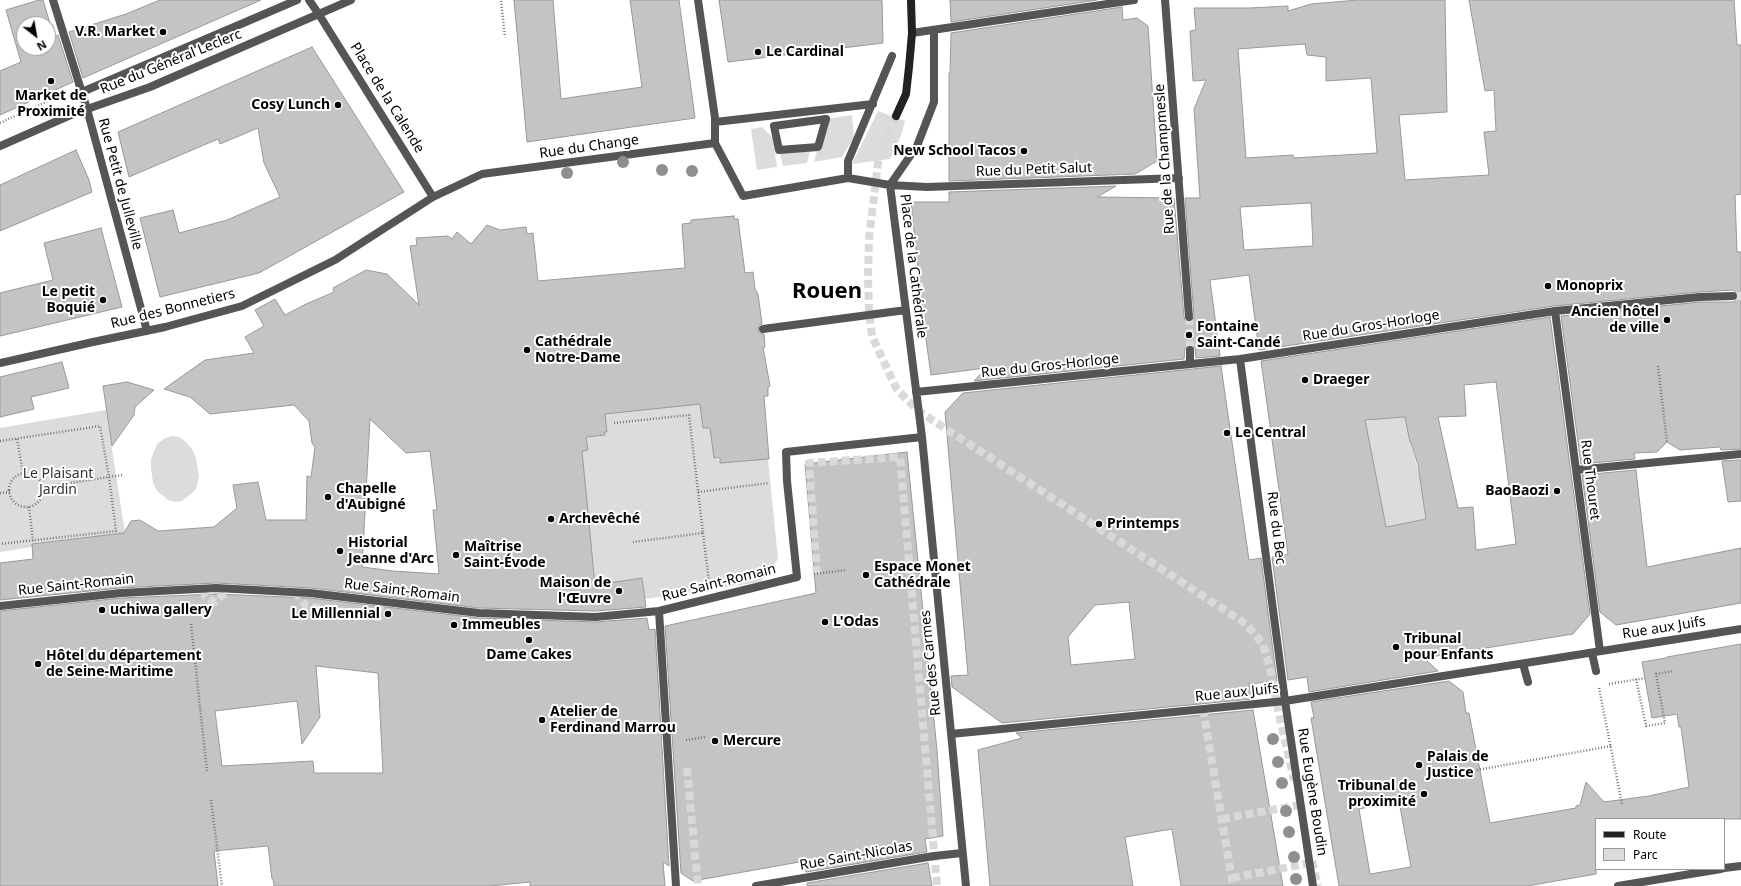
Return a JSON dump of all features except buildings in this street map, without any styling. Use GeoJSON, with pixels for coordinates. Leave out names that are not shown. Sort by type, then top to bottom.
{"type":"FeatureCollection","features":[{"type":"Feature","properties":{"kind":"street","name":"Rue Petit de Julleville"},"geometry":{"type":"LineString","coordinates":[[53,0],[82,92],[147,330]]}},
{"type":"Feature","properties":{"kind":"street","name":"Rue du Général Leclerc"},"geometry":{"type":"LineString","coordinates":[[82,92],[297,0]]}},
{"type":"Feature","properties":{"kind":"street","name":"Place de la Calende"},"geometry":{"type":"LineString","coordinates":[[309,0],[433,197]]}},
{"type":"Feature","properties":{"kind":"street","name":"Rue du Général Leclerc"},"geometry":{"type":"LineString","coordinates":[[0,146],[87,110],[150,87],[318,13],[352,0]]}},
{"type":"Feature","properties":{"kind":"street"},"geometry":{"type":"LineString","coordinates":[[698,0],[715,120],[715,143]]}},
{"type":"Feature","properties":{"kind":"street"},"geometry":{"type":"LineString","coordinates":[[896,116],[906,94],[912,33],[910,0]]}},
{"type":"Feature","properties":{"kind":"street"},"geometry":{"type":"LineString","coordinates":[[912,33],[934,31],[1134,0]]}},
{"type":"Feature","properties":{"kind":"street","name":"Rue de la Champmesle"},"geometry":{"type":"LineString","coordinates":[[1166,0],[1189,317]]}},
{"type":"Feature","properties":{"kind":"street"},"geometry":{"type":"LineString","coordinates":[[890,185],[917,146],[934,102],[934,31]]}},
{"type":"Feature","properties":{"kind":"street"},"geometry":{"type":"LineString","coordinates":[[848,178],[848,161],[892,56]]}},
{"type":"Feature","properties":{"kind":"street"},"geometry":{"type":"LineString","coordinates":[[715,120],[873,104]]}},
{"type":"Feature","properties":{"kind":"street"},"geometry":{"type":"LineString","coordinates":[[826,119],[818,147],[779,150],[774,126],[826,119]]}},
{"type":"Feature","properties":{"kind":"street","name":"Place de la Cathédrale"},"geometry":{"type":"LineString","coordinates":[[715,143],[743,196],[848,178],[890,185],[922,437]]}},
{"type":"Feature","properties":{"kind":"street","name":"Rue du Change"},"geometry":{"type":"LineString","coordinates":[[444,192],[482,174],[715,143]]}},
{"type":"Feature","properties":{"kind":"street","name":"Rue du Petit Salut"},"geometry":{"type":"LineString","coordinates":[[890,185],[927,187],[1179,178]]}},
{"type":"Feature","properties":{"kind":"street","name":"Rue des Bonnetiers"},"geometry":{"type":"LineString","coordinates":[[0,364],[165,327],[242,306],[335,260],[433,197],[444,192]]}},
{"type":"Feature","properties":{"kind":"street","name":"Rue du Gros-Horloge"},"geometry":{"type":"LineString","coordinates":[[916,392],[1240,359],[1555,312],[1679,299],[1733,296]]}},
{"type":"Feature","properties":{"kind":"street"},"geometry":{"type":"LineString","coordinates":[[763,329],[906,310]]}},
{"type":"Feature","properties":{"kind":"street","name":"Rue Thouret"},"geometry":{"type":"LineString","coordinates":[[1555,312],[1576,470],[1596,652]]}},
{"type":"Feature","properties":{"kind":"street"},"geometry":{"type":"LineString","coordinates":[[1190,350],[1190,364]]}},
{"type":"Feature","properties":{"kind":"street","name":"Rue du Bec"},"geometry":{"type":"LineString","coordinates":[[1240,359],[1285,701]]}},
{"type":"Feature","properties":{"kind":"street"},"geometry":{"type":"LineString","coordinates":[[787,481],[786,452],[922,437]]}},
{"type":"Feature","properties":{"kind":"street","name":"Rue des Carmes"},"geometry":{"type":"LineString","coordinates":[[922,437],[966,886]]}},
{"type":"Feature","properties":{"kind":"street"},"geometry":{"type":"LineString","coordinates":[[1576,470],[1741,454]]}},
{"type":"Feature","properties":{"kind":"street","name":"Rue Saint-Romain"},"geometry":{"type":"LineString","coordinates":[[0,606],[121,593],[216,588],[310,593],[479,613],[595,617],[660,611],[797,577],[787,481]]}},
{"type":"Feature","properties":{"kind":"street"},"geometry":{"type":"LineString","coordinates":[[660,611],[676,886]]}},
{"type":"Feature","properties":{"kind":"street","name":"Rue aux Juifs"},"geometry":{"type":"LineString","coordinates":[[951,734],[1285,701],[1741,629]]}},
{"type":"Feature","properties":{"kind":"street"},"geometry":{"type":"LineString","coordinates":[[1596,652],[1596,671]]}},
{"type":"Feature","properties":{"kind":"street"},"geometry":{"type":"LineString","coordinates":[[1523,664],[1528,682]]}},
{"type":"Feature","properties":{"kind":"street","name":"Rue Eugène Boudin"},"geometry":{"type":"LineString","coordinates":[[1285,701],[1313,886]]}},
{"type":"Feature","properties":{"kind":"street","name":"Rue Saint-Nicolas"},"geometry":{"type":"LineString","coordinates":[[756,886],[934,856],[962,853]]}},
{"type":"Feature","properties":{"kind":"street"},"geometry":{"type":"LineString","coordinates":[[1725,868],[1741,866]]}},
{"type":"Feature","properties":{"kind":"street"},"geometry":{"type":"LineString","coordinates":[[1618,886],[1715,870]]}},
{"type":"Feature","properties":{"kind":"path"},"geometry":{"type":"LineString","coordinates":[[501,2],[505,37]]}},
{"type":"Feature","properties":{"kind":"path"},"geometry":{"type":"LineString","coordinates":[[0,123],[67,92]]}},
{"type":"Feature","properties":{"kind":"path"},"geometry":{"type":"LineString","coordinates":[[1658,366],[1669,461]]}},
{"type":"Feature","properties":{"kind":"path"},"geometry":{"type":"LineString","coordinates":[[614,423],[688,415],[711,598]]}},
{"type":"Feature","properties":{"kind":"path"},"geometry":{"type":"LineString","coordinates":[[0,441],[100,426],[109,477],[116,531],[0,544]]}},
{"type":"Feature","properties":{"kind":"path"},"geometry":{"type":"LineString","coordinates":[[17,438],[23,473]]}},
{"type":"Feature","properties":{"kind":"path"},"geometry":{"type":"LineString","coordinates":[[30,472],[41,481],[44,487],[43,494],[35,505],[29,508],[22,507],[11,499],[9,485],[11,480],[17,475],[23,473],[30,472]]}},
{"type":"Feature","properties":{"kind":"path"},"geometry":{"type":"LineString","coordinates":[[44,487],[122,475]]}},
{"type":"Feature","properties":{"kind":"path"},"geometry":{"type":"LineString","coordinates":[[698,492],[787,481]]}},
{"type":"Feature","properties":{"kind":"path"},"geometry":{"type":"LineString","coordinates":[[0,493],[10,492]]}},
{"type":"Feature","properties":{"kind":"path"},"geometry":{"type":"LineString","coordinates":[[29,508],[33,541]]}},
{"type":"Feature","properties":{"kind":"path"},"geometry":{"type":"LineString","coordinates":[[633,542],[703,533]]}},
{"type":"Feature","properties":{"kind":"path"},"geometry":{"type":"LineString","coordinates":[[889,565],[933,559]]}},
{"type":"Feature","properties":{"kind":"path"},"geometry":{"type":"LineString","coordinates":[[817,574],[846,570]]}},
{"type":"Feature","properties":{"kind":"path"},"geometry":{"type":"LineString","coordinates":[[191,624],[207,771]]}},
{"type":"Feature","properties":{"kind":"path"},"geometry":{"type":"LineString","coordinates":[[1596,671],[1622,804]]}},
{"type":"Feature","properties":{"kind":"path"},"geometry":{"type":"LineString","coordinates":[[1636,680],[1646,726],[1665,723],[1656,674],[1673,671]]}},
{"type":"Feature","properties":{"kind":"path"},"geometry":{"type":"LineString","coordinates":[[1599,686],[1645,678]]}},
{"type":"Feature","properties":{"kind":"path"},"geometry":{"type":"LineString","coordinates":[[686,740],[706,737]]}},
{"type":"Feature","properties":{"kind":"path"},"geometry":{"type":"LineString","coordinates":[[1477,770],[1611,746]]}},
{"type":"Feature","properties":{"kind":"path"},"geometry":{"type":"LineString","coordinates":[[211,800],[222,886]]}},
{"type":"Feature","properties":{"kind":"green space"},"geometry":{"type":"Polygon","coordinates":[[[878,111],[905,121],[901,136],[890,159],[852,164],[878,111]]]}},
{"type":"Feature","properties":{"kind":"green space"},"geometry":{"type":"Polygon","coordinates":[[[852,115],[854,137],[842,157],[814,162],[826,119],[852,115]]]}},
{"type":"Feature","properties":{"kind":"green space"},"geometry":{"type":"Polygon","coordinates":[[[762,127],[773,138],[777,167],[757,170],[751,129],[762,127]]]}},
{"type":"Feature","properties":{"kind":"green space"},"geometry":{"type":"Polygon","coordinates":[[[811,147],[807,163],[783,166],[779,150],[811,147]]]}},
{"type":"Feature","properties":{"kind":"green space"},"geometry":{"type":"Polygon","coordinates":[[[700,403],[703,428],[714,428],[714,458],[720,461],[720,463],[728,463],[728,460],[742,462],[742,459],[768,459],[778,559],[761,582],[645,599],[642,578],[601,584],[595,587],[582,451],[588,450],[586,434],[605,435],[605,432],[607,432],[601,412],[679,405],[685,406],[685,404],[700,403]]]}},
{"type":"Feature","properties":{"kind":"green space","name":"Le Plaisant Jardin"},"geometry":{"type":"Polygon","coordinates":[[[106,410],[125,533],[37,543],[32,547],[0,552],[0,428],[106,410]]]}},
{"type":"Feature","properties":{"kind":"green space"},"geometry":{"type":"Polygon","coordinates":[[[1405,418],[1420,479],[1426,519],[1384,527],[1364,419],[1405,418]]]}},
{"type":"Feature","properties":{"kind":"green space"},"geometry":{"type":"Polygon","coordinates":[[[172,436],[179,437],[192,449],[196,458],[199,477],[196,489],[182,501],[175,502],[168,500],[157,491],[153,483],[151,468],[151,459],[157,444],[165,438],[172,436]]]}},
{"type":"Feature","properties":{"kind":"tunnel"},"geometry":{"type":"LineString","coordinates":[[896,116],[879,155],[869,238],[868,277],[869,310],[872,336],[896,388],[917,410],[1246,624],[1263,644],[1270,668],[1294,780]]}},
{"type":"Feature","properties":{"kind":"tunnel"},"geometry":{"type":"LineString","coordinates":[[1733,296],[1741,296]]}},
{"type":"Feature","properties":{"kind":"tunnel"},"geometry":{"type":"LineString","coordinates":[[1189,317],[1190,350]]}},
{"type":"Feature","properties":{"kind":"tunnel"},"geometry":{"type":"LineString","coordinates":[[817,574],[809,463],[900,457],[937,886]]}},
{"type":"Feature","properties":{"kind":"tunnel"},"geometry":{"type":"LineString","coordinates":[[204,589],[205,596],[215,602],[229,589]]}},
{"type":"Feature","properties":{"kind":"tunnel"},"geometry":{"type":"LineString","coordinates":[[295,592],[306,606],[379,617],[380,601]]}},
{"type":"Feature","properties":{"kind":"tunnel"},"geometry":{"type":"LineString","coordinates":[[1203,709],[1233,886]]}},
{"type":"Feature","properties":{"kind":"tunnel"},"geometry":{"type":"LineString","coordinates":[[687,768],[698,886]]}},
{"type":"Feature","properties":{"kind":"tunnel"},"geometry":{"type":"LineString","coordinates":[[1222,819],[1299,805]]}},
{"type":"Feature","properties":{"kind":"tunnel"},"geometry":{"type":"LineString","coordinates":[[1312,861],[1318,886]]}},
{"type":"Feature","properties":{"kind":"tunnel"},"geometry":{"type":"LineString","coordinates":[[1232,878],[1310,863]]}},
{"type":"Feature","properties":{"kind":"place","name":"V.R. Market"},"geometry":{"type":"Point","coordinates":[163,32]}},
{"type":"Feature","properties":{"kind":"place","name":"Le Cardinal"},"geometry":{"type":"Point","coordinates":[758,52]}},
{"type":"Feature","properties":{"kind":"place","name":"Market de Proximité"},"geometry":{"type":"Point","coordinates":[51,81]}},
{"type":"Feature","properties":{"kind":"place","name":"Cosy Lunch"},"geometry":{"type":"Point","coordinates":[338,105]}},
{"type":"Feature","properties":{"kind":"place","name":"New School Tacos"},"geometry":{"type":"Point","coordinates":[1024,151]}},
{"type":"Feature","properties":{"kind":"place","name":"Monoprix"},"geometry":{"type":"Point","coordinates":[1548,286]}},
{"type":"Feature","properties":{"kind":"place","name":"Le petit Boquié"},"geometry":{"type":"Point","coordinates":[103,300]}},
{"type":"Feature","properties":{"kind":"place","name":"Ancien hôtel de ville"},"geometry":{"type":"Point","coordinates":[1667,320]}},
{"type":"Feature","properties":{"kind":"place","name":"Fontaine Saint-Candé"},"geometry":{"type":"Point","coordinates":[1189,335]}},
{"type":"Feature","properties":{"kind":"place","name":"Cathédrale Notre-Dame"},"geometry":{"type":"Point","coordinates":[527,350]}},
{"type":"Feature","properties":{"kind":"place","name":"Draeger"},"geometry":{"type":"Point","coordinates":[1305,380]}},
{"type":"Feature","properties":{"kind":"place","name":"Le Central"},"geometry":{"type":"Point","coordinates":[1227,433]}},
{"type":"Feature","properties":{"kind":"place","name":"BaoBaozi"},"geometry":{"type":"Point","coordinates":[1557,491]}},
{"type":"Feature","properties":{"kind":"place","name":"Chapelle d'Aubigné"},"geometry":{"type":"Point","coordinates":[328,497]}},
{"type":"Feature","properties":{"kind":"place","name":"Archevêché"},"geometry":{"type":"Point","coordinates":[551,519]}},
{"type":"Feature","properties":{"kind":"place","name":"Printemps"},"geometry":{"type":"Point","coordinates":[1099,524]}},
{"type":"Feature","properties":{"kind":"place","name":"Historial Jeanne d'Arc"},"geometry":{"type":"Point","coordinates":[340,551]}},
{"type":"Feature","properties":{"kind":"place","name":"Maîtrise Saint-Évode"},"geometry":{"type":"Point","coordinates":[456,555]}},
{"type":"Feature","properties":{"kind":"place","name":"Espace Monet Cathédrale"},"geometry":{"type":"Point","coordinates":[866,575]}},
{"type":"Feature","properties":{"kind":"place","name":"Maison de l'Œuvre"},"geometry":{"type":"Point","coordinates":[619,591]}},
{"type":"Feature","properties":{"kind":"place","name":"uchiwa gallery"},"geometry":{"type":"Point","coordinates":[102,610]}},
{"type":"Feature","properties":{"kind":"place","name":"Le Millennial"},"geometry":{"type":"Point","coordinates":[388,614]}},
{"type":"Feature","properties":{"kind":"place","name":"L'Odas"},"geometry":{"type":"Point","coordinates":[825,622]}},
{"type":"Feature","properties":{"kind":"place","name":"Immeubles"},"geometry":{"type":"Point","coordinates":[454,625]}},
{"type":"Feature","properties":{"kind":"place","name":"Dame Cakes"},"geometry":{"type":"Point","coordinates":[529,640]}},
{"type":"Feature","properties":{"kind":"place","name":"Tribunal pour Enfants"},"geometry":{"type":"Point","coordinates":[1396,647]}},
{"type":"Feature","properties":{"kind":"place","name":"Hôtel du département de Seine-Maritime"},"geometry":{"type":"Point","coordinates":[38,664]}},
{"type":"Feature","properties":{"kind":"place","name":"Atelier de Ferdinand Marrou"},"geometry":{"type":"Point","coordinates":[542,720]}},
{"type":"Feature","properties":{"kind":"place","name":"Mercure"},"geometry":{"type":"Point","coordinates":[715,741]}},
{"type":"Feature","properties":{"kind":"place","name":"Palais de Justice"},"geometry":{"type":"Point","coordinates":[1419,765]}},
{"type":"Feature","properties":{"kind":"place","name":"Tribunal de proximité"},"geometry":{"type":"Point","coordinates":[1424,794]}},
{"type":"Feature","properties":{"kind":"district","name":"Rouen"},"geometry":{"type":"Point","coordinates":[827,292]}}]}
